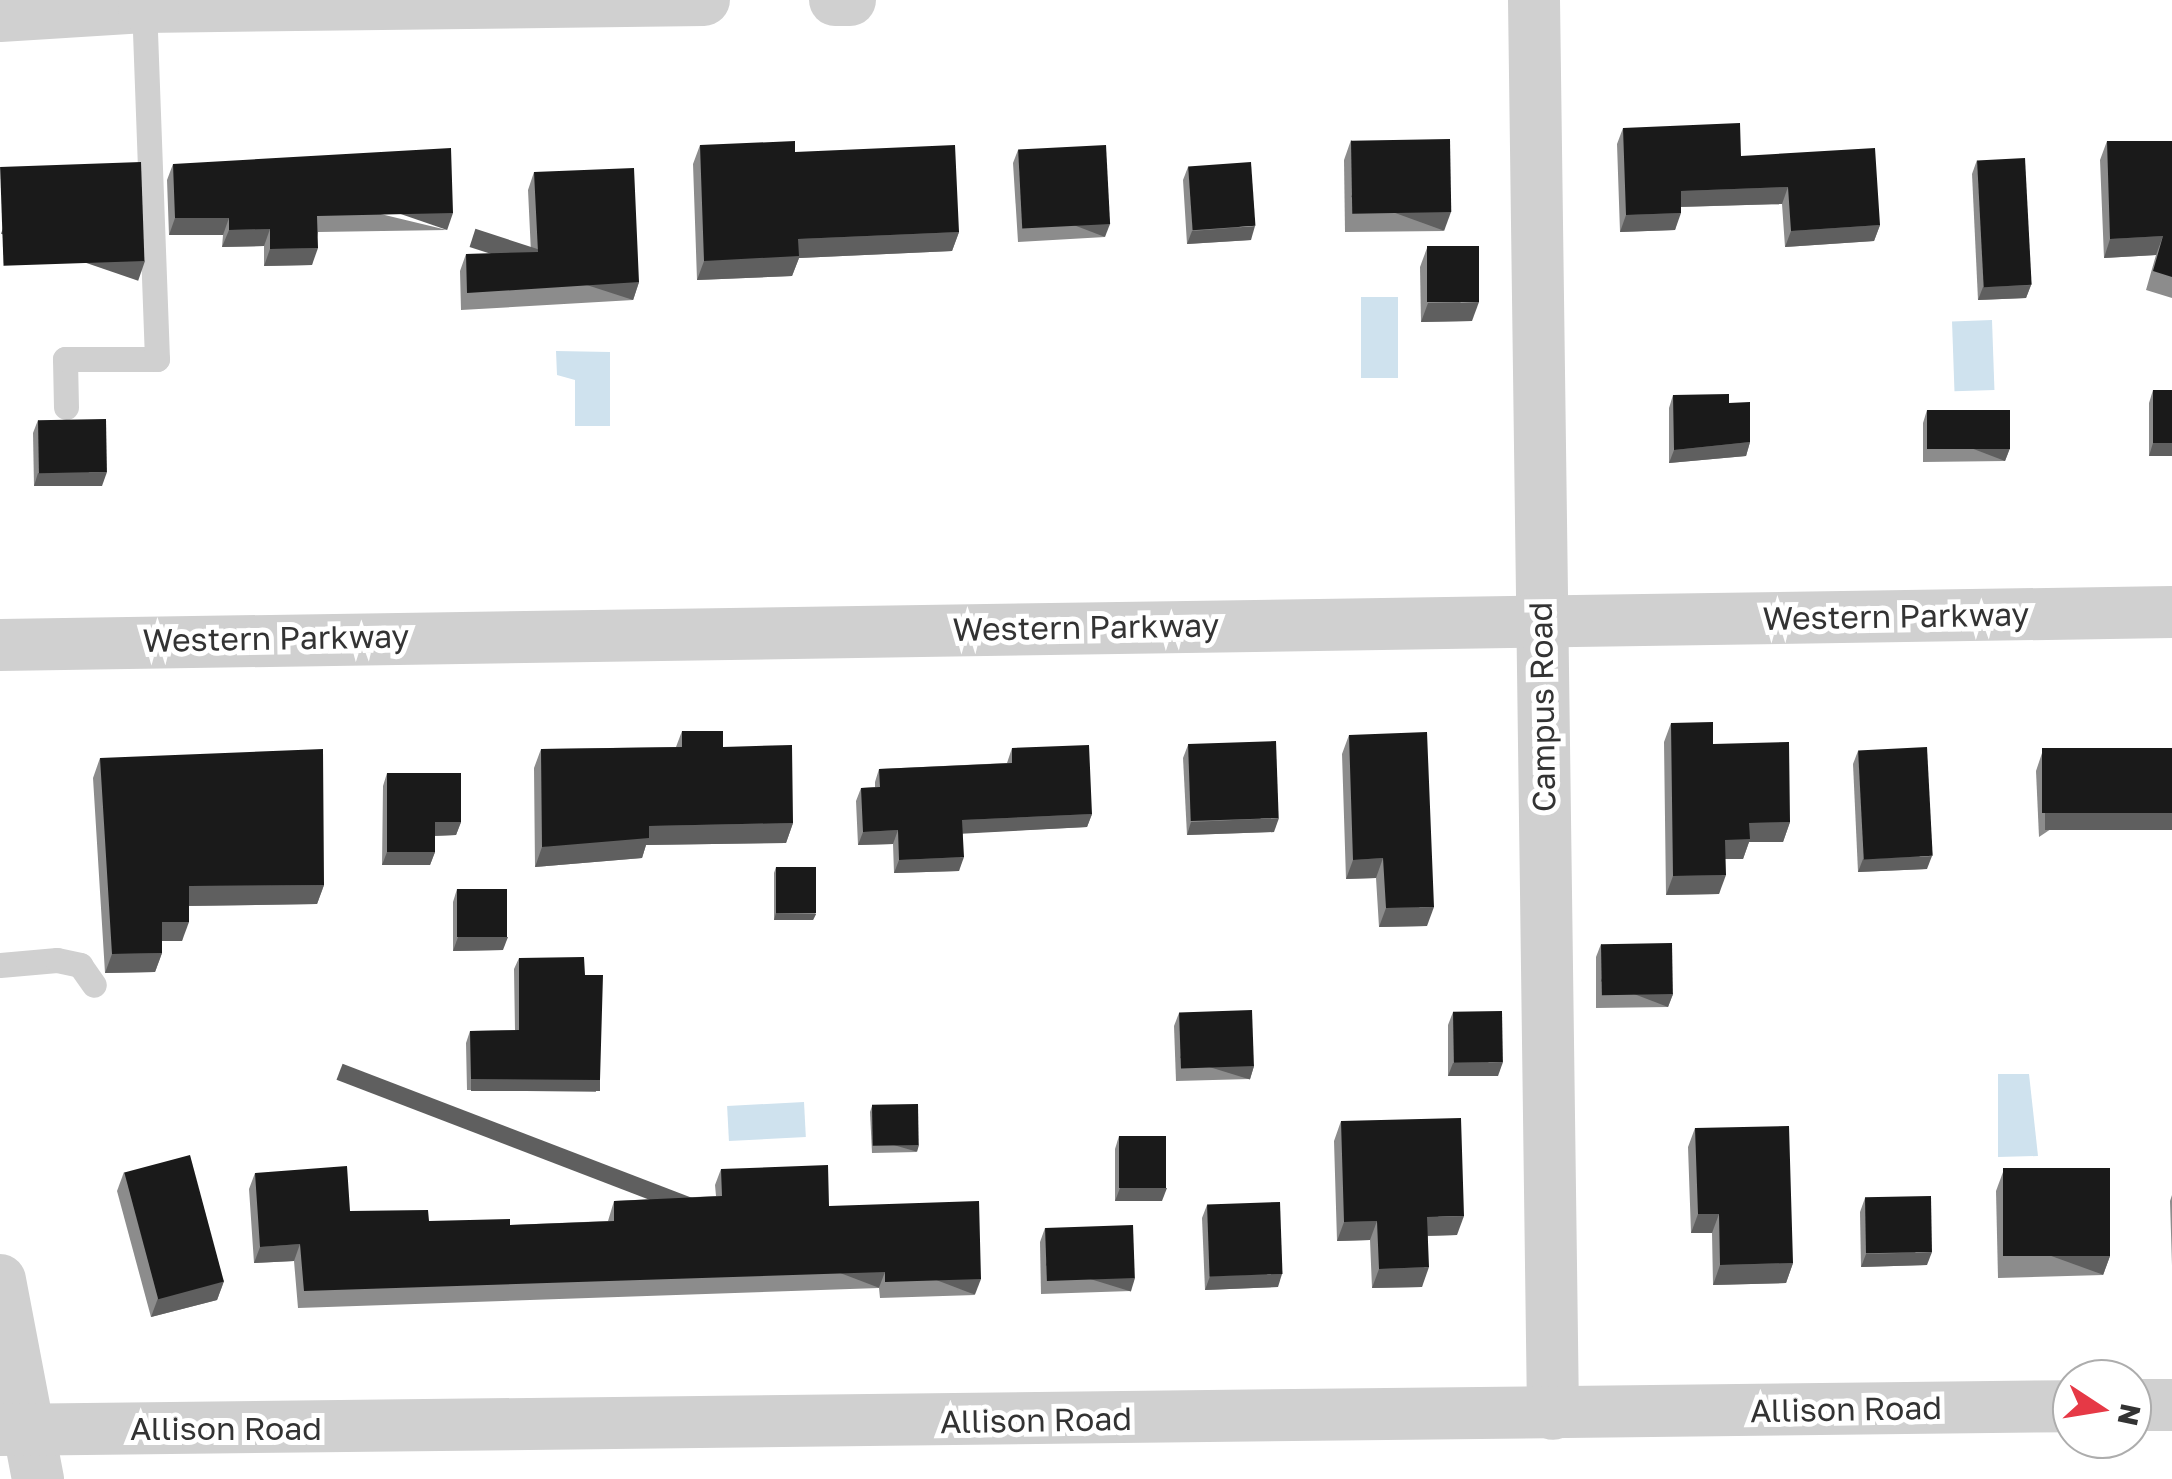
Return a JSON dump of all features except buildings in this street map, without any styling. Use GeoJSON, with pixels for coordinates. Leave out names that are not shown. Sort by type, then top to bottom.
{"type":"FeatureCollection","features":[{"type":"Feature","properties":{"kind":"street"},"geometry":{"type":"LineString","coordinates":[[0,16],[144,7],[704,0]]}},
{"type":"Feature","properties":{"kind":"street"},"geometry":{"type":"LineString","coordinates":[[835,0],[850,0]]}},
{"type":"Feature","properties":{"kind":"street","name":"Campus Road"},"geometry":{"type":"LineString","coordinates":[[1534,0],[1553,1414]]}},
{"type":"Feature","properties":{"kind":"street","name":"Western Parkway"},"geometry":{"type":"LineString","coordinates":[[0,645],[2172,612]]}},
{"type":"Feature","properties":{"kind":"street"},"geometry":{"type":"LineString","coordinates":[[0,1280],[15,1429],[38,1479]]}},
{"type":"Feature","properties":{"kind":"street","name":"Allison Road"},"geometry":{"type":"LineString","coordinates":[[15,1429],[2052,1406]]}},
{"type":"Feature","properties":{"kind":"lane"},"geometry":{"type":"LineString","coordinates":[[66,407],[65,359],[157,359],[144,7]]}},
{"type":"Feature","properties":{"kind":"lane"},"geometry":{"type":"LineString","coordinates":[[0,965],[56,960],[80,966],[94,985]]}},
{"type":"Feature","properties":{"kind":"water"},"geometry":{"type":"Polygon","coordinates":[[[1361,297],[1398,297],[1398,378],[1361,378],[1361,297]]]}},
{"type":"Feature","properties":{"kind":"water"},"geometry":{"type":"Polygon","coordinates":[[[1992,320],[1994,390],[1954,391],[1952,321],[1992,320]]]}},
{"type":"Feature","properties":{"kind":"water"},"geometry":{"type":"Polygon","coordinates":[[[556,351],[610,352],[610,426],[575,426],[575,380],[557,375],[556,351]]]}},
{"type":"Feature","properties":{"kind":"water"},"geometry":{"type":"Polygon","coordinates":[[[1998,1074],[2029,1074],[2038,1156],[1998,1157],[1998,1074]]]}},
{"type":"Feature","properties":{"kind":"water"},"geometry":{"type":"Polygon","coordinates":[[[804,1102],[806,1137],[729,1141],[727,1106],[804,1102]]]}}]}
